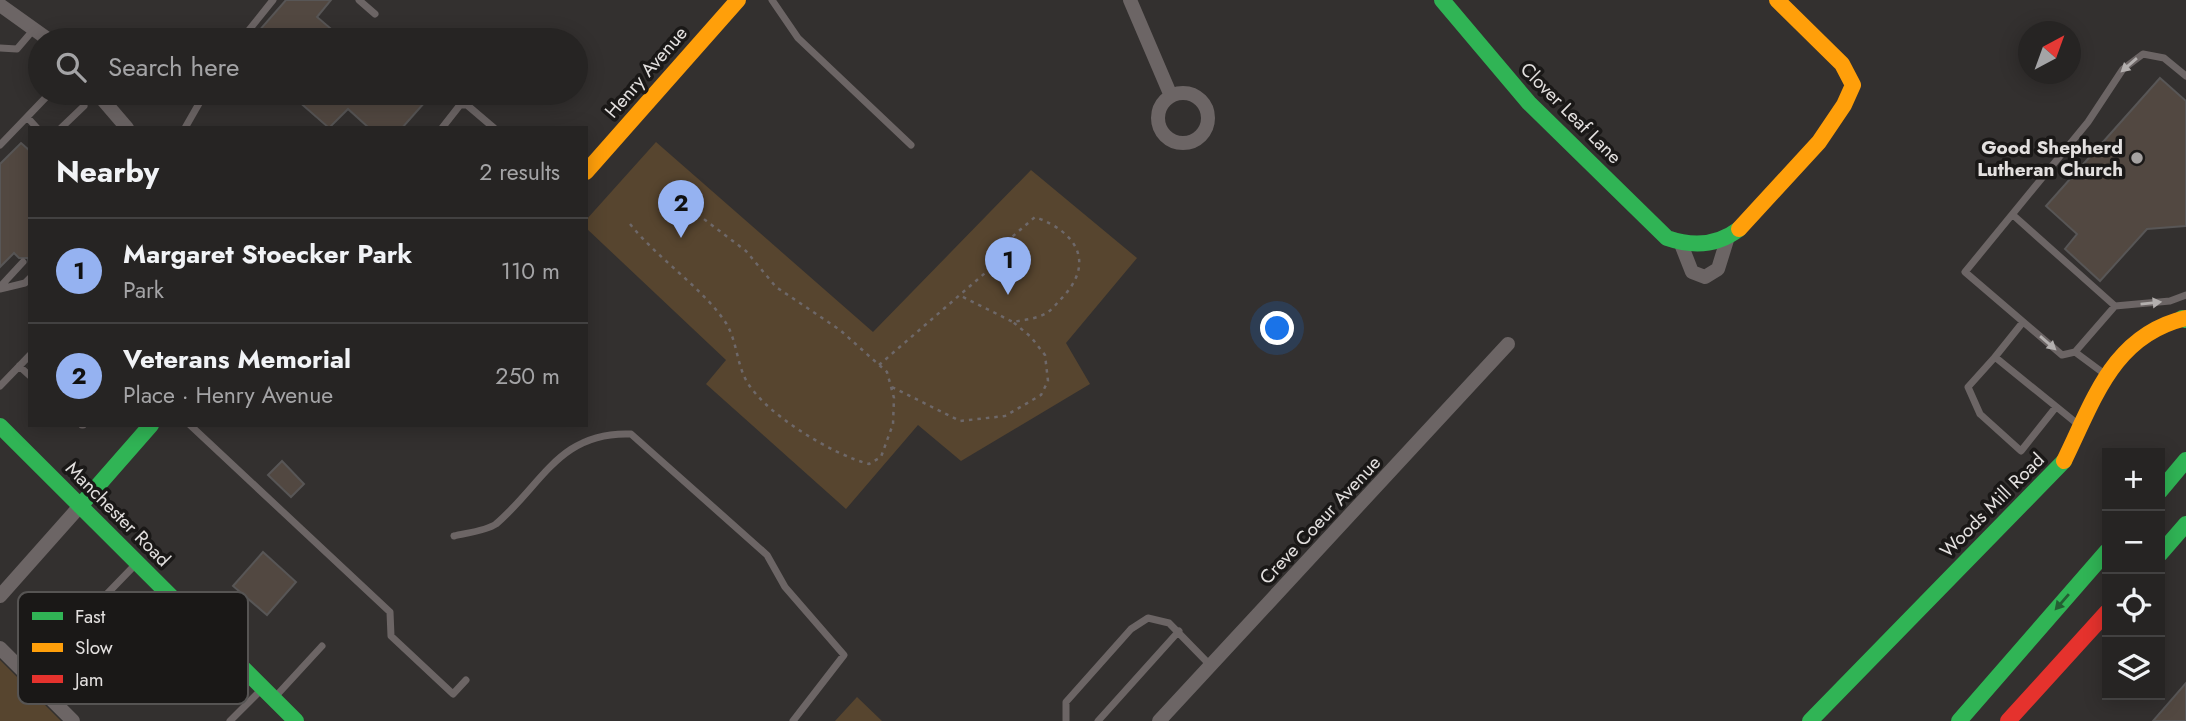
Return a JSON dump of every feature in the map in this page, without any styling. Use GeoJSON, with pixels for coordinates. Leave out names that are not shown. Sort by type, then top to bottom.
{"type":"FeatureCollection","features":[{"type":"Feature","properties":{"kind":"main road","name":"Henry Avenue"},"geometry":{"type":"LineString","coordinates":[[588,170],[738,0]]}},
{"type":"Feature","properties":{"kind":"main road","name":"Clover Leaf Lane"},"geometry":{"type":"LineString","coordinates":[[1443,0],[1494,65],[1529,103],[1667,238],[1681,244]]}},
{"type":"Feature","properties":{"kind":"main road","name":"Clover Leaf Lane"},"geometry":{"type":"LineString","coordinates":[[1727,240],[1824,136],[1846,107],[1853,85],[1842,64],[1777,0]]}},
{"type":"Feature","properties":{"kind":"main road"},"geometry":{"type":"LineString","coordinates":[[1681,244],[1698,246],[1727,240]]}},
{"type":"Feature","properties":{"kind":"main road","name":"Woods Mill Road"},"geometry":{"type":"LineString","coordinates":[[1810,721],[1922,604],[2042,488],[2061,466],[2106,375],[2118,357],[2146,332],[2185,319]]}},
{"type":"Feature","properties":{"kind":"main road","name":"Manchester Road"},"geometry":{"type":"LineString","coordinates":[[0,426],[166,592]]}},
{"type":"Feature","properties":{"kind":"main road"},"geometry":{"type":"LineString","coordinates":[[80,506],[149,427]]}},
{"type":"Feature","properties":{"kind":"main road"},"geometry":{"type":"LineString","coordinates":[[2165,485],[2186,460]]}},
{"type":"Feature","properties":{"kind":"main road"},"geometry":{"type":"LineString","coordinates":[[2165,548],[2186,524]]}},
{"type":"Feature","properties":{"kind":"main road"},"geometry":{"type":"LineString","coordinates":[[1959,721],[2102,557]]}},
{"type":"Feature","properties":{"kind":"main road"},"geometry":{"type":"LineString","coordinates":[[2008,721],[2102,618]]}},
{"type":"Feature","properties":{"kind":"main road","name":"Manchester Road"},"geometry":{"type":"LineString","coordinates":[[248,673],[289,718]]}},
{"type":"Feature","properties":{"kind":"street"},"geometry":{"type":"LineString","coordinates":[[1130,0],[1171,96]]}},
{"type":"Feature","properties":{"kind":"street"},"geometry":{"type":"LineString","coordinates":[[0,5],[33,28]]}},
{"type":"Feature","properties":{"kind":"street"},"geometry":{"type":"LineString","coordinates":[[107,105],[125,126]]}},
{"type":"Feature","properties":{"kind":"street","name":"Clover Leaf Lane"},"geometry":{"type":"LineString","coordinates":[[1681,244],[1692,272],[1705,277],[1718,269],[1727,240]]}},
{"type":"Feature","properties":{"kind":"street","name":"Creve Coeur Avenue"},"geometry":{"type":"LineString","coordinates":[[1159,721],[1508,344]]}},
{"type":"Feature","properties":{"kind":"street"},"geometry":{"type":"LineString","coordinates":[[0,596],[80,506]]}},
{"type":"Feature","properties":{"kind":"street"},"geometry":{"type":"LineString","coordinates":[[0,648],[18,666]]}},
{"type":"Feature","properties":{"kind":"street"},"geometry":{"type":"LineString","coordinates":[[56,704],[73,721]]}},
{"type":"Feature","properties":{"kind":"lane"},"geometry":{"type":"LineString","coordinates":[[251,28],[273,0]]}},
{"type":"Feature","properties":{"kind":"lane"},"geometry":{"type":"LineString","coordinates":[[359,0],[375,14]]}},
{"type":"Feature","properties":{"kind":"lane"},"geometry":{"type":"LineString","coordinates":[[772,0],[798,38],[911,145]]}},
{"type":"Feature","properties":{"kind":"lane"},"geometry":{"type":"LineString","coordinates":[[0,48],[17,49],[28,36]]}},
{"type":"Feature","properties":{"kind":"lane"},"geometry":{"type":"LineString","coordinates":[[2186,76],[2164,58],[2143,54],[2123,69],[2088,122],[1965,271],[2062,355],[2075,352],[2115,306],[2170,301],[2186,295]]}},
{"type":"Feature","properties":{"kind":"lane"},"geometry":{"type":"LineString","coordinates":[[0,145],[38,105]]}},
{"type":"Feature","properties":{"kind":"lane"},"geometry":{"type":"LineString","coordinates":[[186,126],[198,105]]}},
{"type":"Feature","properties":{"kind":"lane"},"geometry":{"type":"LineString","coordinates":[[444,126],[460,105]]}},
{"type":"Feature","properties":{"kind":"lane"},"geometry":{"type":"LineString","coordinates":[[467,105],[492,126]]}},
{"type":"Feature","properties":{"kind":"lane"},"geometry":{"type":"LineString","coordinates":[[63,126],[84,106]]}},
{"type":"Feature","properties":{"kind":"lane"},"geometry":{"type":"LineString","coordinates":[[27,117],[35,126]]}},
{"type":"Feature","properties":{"kind":"lane"},"geometry":{"type":"LineString","coordinates":[[2013,215],[2115,306]]}},
{"type":"Feature","properties":{"kind":"lane"},"geometry":{"type":"LineString","coordinates":[[0,288],[23,262]]}},
{"type":"Feature","properties":{"kind":"lane"},"geometry":{"type":"LineString","coordinates":[[0,288],[28,280]]}},
{"type":"Feature","properties":{"kind":"lane"},"geometry":{"type":"LineString","coordinates":[[2023,322],[1968,387],[1980,414],[2021,451],[2056,407]]}},
{"type":"Feature","properties":{"kind":"lane"},"geometry":{"type":"LineString","coordinates":[[2075,352],[2106,375]]}},
{"type":"Feature","properties":{"kind":"lane"},"geometry":{"type":"LineString","coordinates":[[0,386],[28,357]]}},
{"type":"Feature","properties":{"kind":"lane"},"geometry":{"type":"LineString","coordinates":[[1995,357],[2082,428]]}},
{"type":"Feature","properties":{"kind":"lane"},"geometry":{"type":"LineString","coordinates":[[19,366],[28,374]]}},
{"type":"Feature","properties":{"kind":"lane"},"geometry":{"type":"LineString","coordinates":[[192,427],[390,612],[391,636],[453,694],[466,680]]}},
{"type":"Feature","properties":{"kind":"lane"},"geometry":{"type":"LineString","coordinates":[[454,536],[494,526],[560,455],[587,442],[616,434],[631,434],[767,555],[785,587],[844,655],[793,721]]}},
{"type":"Feature","properties":{"kind":"lane"},"geometry":{"type":"LineString","coordinates":[[109,592],[137,563]]}},
{"type":"Feature","properties":{"kind":"lane"},"geometry":{"type":"LineString","coordinates":[[1066,721],[1066,702],[1131,629],[1148,618],[1159,619],[1179,631],[1211,665]]}},
{"type":"Feature","properties":{"kind":"lane"},"geometry":{"type":"LineString","coordinates":[[1098,721],[1179,631]]}},
{"type":"Feature","properties":{"kind":"lane"},"geometry":{"type":"LineString","coordinates":[[230,721],[268,693],[322,646]]}},
{"type":"Feature","properties":{"kind":"path"},"geometry":{"type":"LineString","coordinates":[[630,224],[725,321],[744,377],[759,400],[824,444],[856,461],[869,464],[881,457],[893,424],[894,398],[887,372],[840,330],[776,288],[746,251],[663,188]]}},
{"type":"Feature","properties":{"kind":"path"},"geometry":{"type":"LineString","coordinates":[[879,365],[992,267],[1005,243],[1035,218],[1065,231],[1078,249],[1075,277],[1069,290],[1047,313],[1013,322]]}},
{"type":"Feature","properties":{"kind":"path"},"geometry":{"type":"LineString","coordinates":[[891,387],[960,421],[1004,416],[1041,395],[1048,381],[1045,355],[1031,337],[1013,322],[959,295]]}},
{"type":"Feature","properties":{"kind":"shaded area"},"geometry":{"type":"Polygon","coordinates":[[[656,142],[873,332],[1031,170],[1137,258],[1066,343],[1090,384],[961,461],[918,425],[846,509],[706,384],[726,360],[588,230],[588,218],[656,142]]]}},
{"type":"Feature","properties":{"kind":"shaded area"},"geometry":{"type":"Polygon","coordinates":[[[0,660],[18,678],[18,704],[44,704],[61,721],[0,721],[0,660]]]}},
{"type":"Feature","properties":{"kind":"shaded area"},"geometry":{"type":"Polygon","coordinates":[[[857,697],[882,721],[835,721],[857,697]]]}},
{"type":"Feature","properties":{"kind":"building"},"geometry":{"type":"Polygon","coordinates":[[[286,0],[331,0],[317,17],[330,28],[262,28],[286,0]]]}},
{"type":"Feature","properties":{"kind":"building","name":"Good Shepherd Lutheran Church"},"geometry":{"type":"Polygon","coordinates":[[[2160,78],[2186,101],[2186,226],[2147,229],[2100,281],[2065,249],[2077,234],[2046,206],[2160,78]]]}},
{"type":"Feature","properties":{"kind":"building"},"geometry":{"type":"Polygon","coordinates":[[[303,105],[422,105],[404,126],[367,126],[348,109],[331,126],[327,126],[303,105]]]}},
{"type":"Feature","properties":{"kind":"building"},"geometry":{"type":"Polygon","coordinates":[[[21,143],[28,149],[28,258],[19,258],[14,253],[0,267],[0,164],[21,143]]]}},
{"type":"Feature","properties":{"kind":"building"},"geometry":{"type":"Polygon","coordinates":[[[282,461],[304,484],[291,497],[268,475],[282,461]]]}},
{"type":"Feature","properties":{"kind":"building"},"geometry":{"type":"Polygon","coordinates":[[[263,552],[296,582],[267,615],[248,599],[248,592],[240,592],[233,586],[263,552]]]}},
{"type":"Feature","properties":{"kind":"building"},"geometry":{"type":"Polygon","coordinates":[[[2186,683],[2186,721],[2153,721],[2186,683]]]}},
{"type":"Feature","properties":{"kind":"traffic: fast"},"geometry":{"type":"LineString","coordinates":[[1442,0],[1529,103],[1667,238],[1695,244],[1713,242],[1739,229]]}},
{"type":"Feature","properties":{"kind":"traffic: fast"},"geometry":{"type":"LineString","coordinates":[[2182,318],[2186,320]]}},
{"type":"Feature","properties":{"kind":"traffic: fast"},"geometry":{"type":"LineString","coordinates":[[0,426],[167,592]]}},
{"type":"Feature","properties":{"kind":"traffic: fast"},"geometry":{"type":"LineString","coordinates":[[80,506],[149,427]]}},
{"type":"Feature","properties":{"kind":"traffic: fast"},"geometry":{"type":"LineString","coordinates":[[2165,485],[2186,460]]}},
{"type":"Feature","properties":{"kind":"traffic: fast"},"geometry":{"type":"LineString","coordinates":[[1810,721],[2064,461]]}},
{"type":"Feature","properties":{"kind":"traffic: fast"},"geometry":{"type":"LineString","coordinates":[[2165,548],[2186,524]]}},
{"type":"Feature","properties":{"kind":"traffic: fast"},"geometry":{"type":"LineString","coordinates":[[1959,721],[2102,557]]}},
{"type":"Feature","properties":{"kind":"traffic: fast"},"geometry":{"type":"LineString","coordinates":[[248,673],[296,721]]}},
{"type":"Feature","properties":{"kind":"traffic: slow"},"geometry":{"type":"LineString","coordinates":[[588,170],[738,0]]}},
{"type":"Feature","properties":{"kind":"traffic: slow"},"geometry":{"type":"LineString","coordinates":[[1739,229],[1819,142],[1844,105],[1853,85],[1842,64],[1777,0]]}},
{"type":"Feature","properties":{"kind":"traffic: slow"},"geometry":{"type":"LineString","coordinates":[[2064,461],[2097,393],[2123,355],[2140,339],[2161,327],[2186,318]]}},
{"type":"Feature","properties":{"kind":"traffic: jam"},"geometry":{"type":"LineString","coordinates":[[2008,721],[2102,618]]}},
{"type":"Feature","properties":{"kind":"place","name":"Good Shepherd Lutheran Church"},"geometry":{"type":"Point","coordinates":[2137,158]}},
{"type":"Feature","properties":{"kind":"place","name":"Veterans Memorial"},"geometry":{"type":"Point","coordinates":[681,238]}},
{"type":"Feature","properties":{"kind":"place","name":"Margaret Stoecker Park"},"geometry":{"type":"Point","coordinates":[1008,295]}}]}
